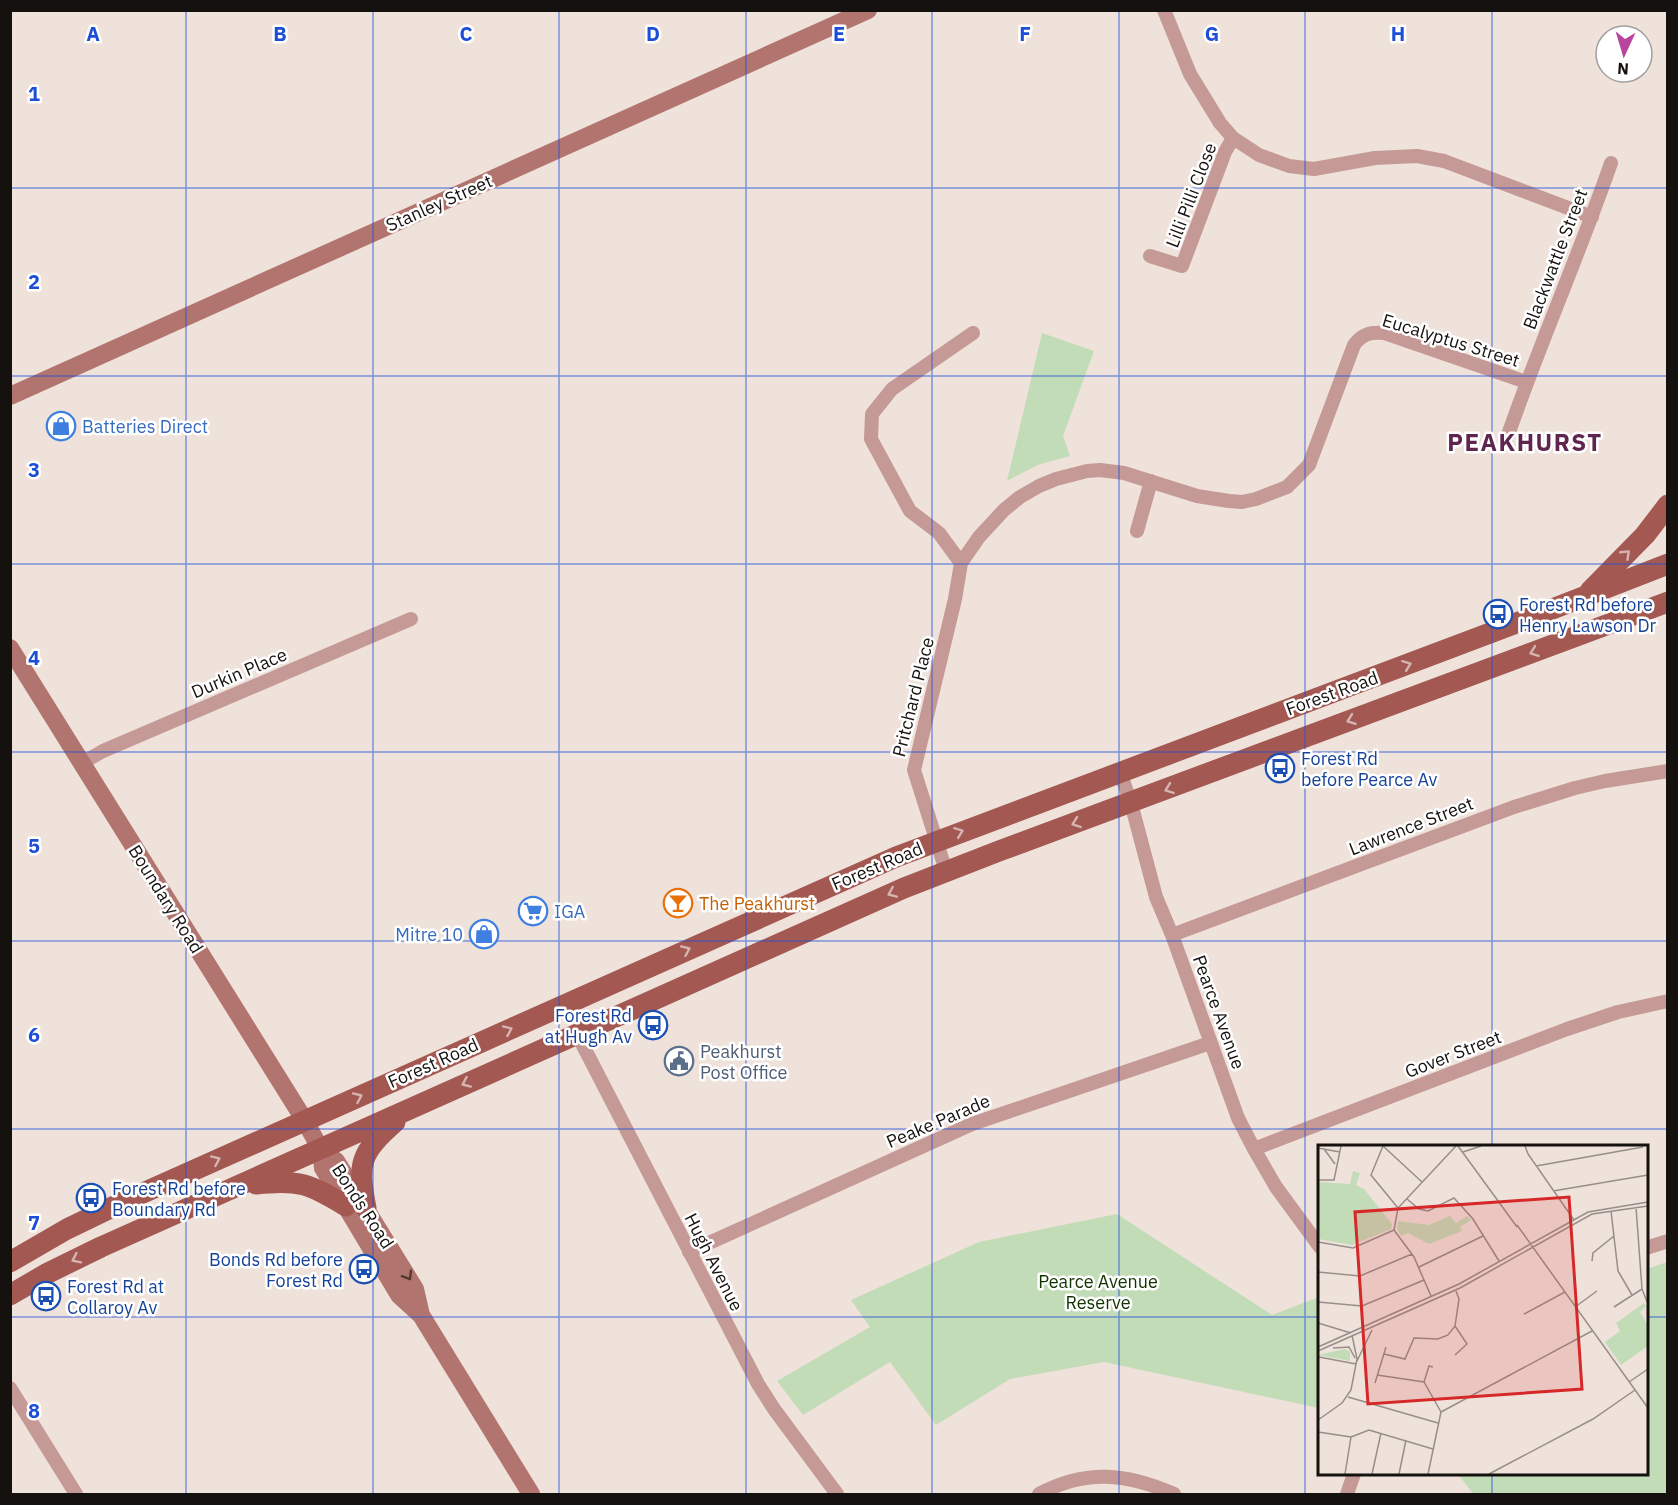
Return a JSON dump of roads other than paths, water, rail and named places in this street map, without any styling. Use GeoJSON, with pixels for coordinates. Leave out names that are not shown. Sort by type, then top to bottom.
{"type":"FeatureCollection","features":[{"type":"Feature","properties":{"kind":"main road","name":"Stanley Street"},"geometry":{"type":"LineString","coordinates":[[10,396],[868,10]]}},
{"type":"Feature","properties":{"kind":"main road"},"geometry":{"type":"LineString","coordinates":[[1585,596],[1645,535],[1668,505]]}},
{"type":"Feature","properties":{"kind":"main road","name":"Forest Road"},"geometry":{"type":"LineString","coordinates":[[10,1262],[95,1215],[840,881],[935,841],[1668,564]]}},
{"type":"Feature","properties":{"kind":"main road","name":"Forest Road"},"geometry":{"type":"LineString","coordinates":[[10,1295],[92,1251],[883,897],[946,871],[1668,602]]}},
{"type":"Feature","properties":{"kind":"main road"},"geometry":{"type":"LineString","coordinates":[[1627,617],[1668,611]]}},
{"type":"Feature","properties":{"kind":"main road","name":"Boundary Road"},"geometry":{"type":"LineString","coordinates":[[10,648],[321,1150]]}},
{"type":"Feature","properties":{"kind":"main road"},"geometry":{"type":"LineString","coordinates":[[238,1186],[277,1182],[297,1183],[315,1188],[356,1207],[367,1150],[379,1136],[411,1108]]}},
{"type":"Feature","properties":{"kind":"main road","name":"Bonds Road"},"geometry":{"type":"LineString","coordinates":[[321,1150],[323,1168],[356,1207],[399,1295],[421,1315],[531,1494]]}},
{"type":"Feature","properties":{"kind":"street"},"geometry":{"type":"LineString","coordinates":[[1164,10],[1190,74],[1220,123],[1233,138],[1259,155],[1289,166],[1314,169],[1375,158],[1417,156],[1444,161],[1592,217]]}},
{"type":"Feature","properties":{"kind":"street","name":"Lilli Pilli Close"},"geometry":{"type":"LineString","coordinates":[[1150,256],[1182,267],[1225,152],[1233,138]]}},
{"type":"Feature","properties":{"kind":"street","name":"Blackwattle Street"},"geometry":{"type":"LineString","coordinates":[[1508,435],[1526,382],[1592,217],[1611,163]]}},
{"type":"Feature","properties":{"kind":"street"},"geometry":{"type":"LineString","coordinates":[[961,563],[939,533],[910,511],[871,439],[872,414],[891,389],[972,333]]}},
{"type":"Feature","properties":{"kind":"street","name":"Eucalyptus Street"},"geometry":{"type":"LineString","coordinates":[[1309,465],[1354,345],[1358,338],[1366,334],[1384,333],[1526,382]]}},
{"type":"Feature","properties":{"kind":"street","name":"Pritchard Place"},"geometry":{"type":"LineString","coordinates":[[946,871],[914,770],[955,599],[961,563],[991,523],[1020,497],[1039,486],[1073,474],[1100,470],[1124,473],[1197,496],[1214,500],[1242,501],[1287,488],[1309,465]]}},
{"type":"Feature","properties":{"kind":"street"},"geometry":{"type":"LineString","coordinates":[[1137,531],[1151,480]]}},
{"type":"Feature","properties":{"kind":"street","name":"Durkin Place"},"geometry":{"type":"LineString","coordinates":[[82,763],[103,751],[411,619]]}},
{"type":"Feature","properties":{"kind":"street","name":"Lawrence Street"},"geometry":{"type":"LineString","coordinates":[[1172,935],[1514,807],[1595,783],[1668,771]]}},
{"type":"Feature","properties":{"kind":"street","name":"Pearce Avenue"},"geometry":{"type":"LineString","coordinates":[[1120,772],[1131,802],[1156,897],[1238,1118],[1276,1187],[1318,1244]]}},
{"type":"Feature","properties":{"kind":"street","name":"Gover Street"},"geometry":{"type":"LineString","coordinates":[[1254,1149],[1576,1026],[1618,1012],[1668,1001]]}},
{"type":"Feature","properties":{"kind":"street","name":"Hugh Avenue"},"geometry":{"type":"LineString","coordinates":[[578,1034],[758,1384],[837,1494]]}},
{"type":"Feature","properties":{"kind":"street","name":"Peake Parade"},"geometry":{"type":"LineString","coordinates":[[689,1252],[972,1124],[1210,1043]]}},
{"type":"Feature","properties":{"kind":"street"},"geometry":{"type":"LineString","coordinates":[[1648,1248],[1668,1241]]}},
{"type":"Feature","properties":{"kind":"street"},"geometry":{"type":"LineString","coordinates":[[10,1388],[76,1494]]}},
{"type":"Feature","properties":{"kind":"street"},"geometry":{"type":"LineString","coordinates":[[1347,1494],[1353,1475]]}},
{"type":"Feature","properties":{"kind":"street"},"geometry":{"type":"LineString","coordinates":[[1039,1494],[1071,1482],[1104,1477],[1138,1481],[1174,1494]]}},
{"type":"Feature","properties":{"kind":"place","name":"Batteries Direct"},"geometry":{"type":"Point","coordinates":[61,426]}},
{"type":"Feature","properties":{"kind":"place","name":"Forest Rd before Henry Lawson Dr"},"geometry":{"type":"Point","coordinates":[1498,614]}},
{"type":"Feature","properties":{"kind":"place","name":"Forest Rd before Pearce Av"},"geometry":{"type":"Point","coordinates":[1280,768]}},
{"type":"Feature","properties":{"kind":"place","name":"The Peakhurst"},"geometry":{"type":"Point","coordinates":[678,903]}},
{"type":"Feature","properties":{"kind":"place","name":"IGA"},"geometry":{"type":"Point","coordinates":[533,911]}},
{"type":"Feature","properties":{"kind":"place","name":"Mitre 10"},"geometry":{"type":"Point","coordinates":[484,934]}},
{"type":"Feature","properties":{"kind":"place","name":"Forest Rd at Hugh Av"},"geometry":{"type":"Point","coordinates":[653,1025]}},
{"type":"Feature","properties":{"kind":"place","name":"Peakhurst Post Office"},"geometry":{"type":"Point","coordinates":[679,1061]}},
{"type":"Feature","properties":{"kind":"place","name":"Forest Rd before Boundary Rd"},"geometry":{"type":"Point","coordinates":[91,1198]}},
{"type":"Feature","properties":{"kind":"place","name":"Bonds Rd before Forest Rd"},"geometry":{"type":"Point","coordinates":[364,1269]}},
{"type":"Feature","properties":{"kind":"place","name":"Forest Rd at Collaroy Av"},"geometry":{"type":"Point","coordinates":[46,1296]}},
{"type":"Feature","properties":{"kind":"district","name":"PEAKHURST"},"geometry":{"type":"Point","coordinates":[1525,442]}},
{"type":"Feature","properties":{"kind":"park label","name":"Pearce Avenue Reserve"},"geometry":{"type":"Point","coordinates":[1098,1291]}}]}
